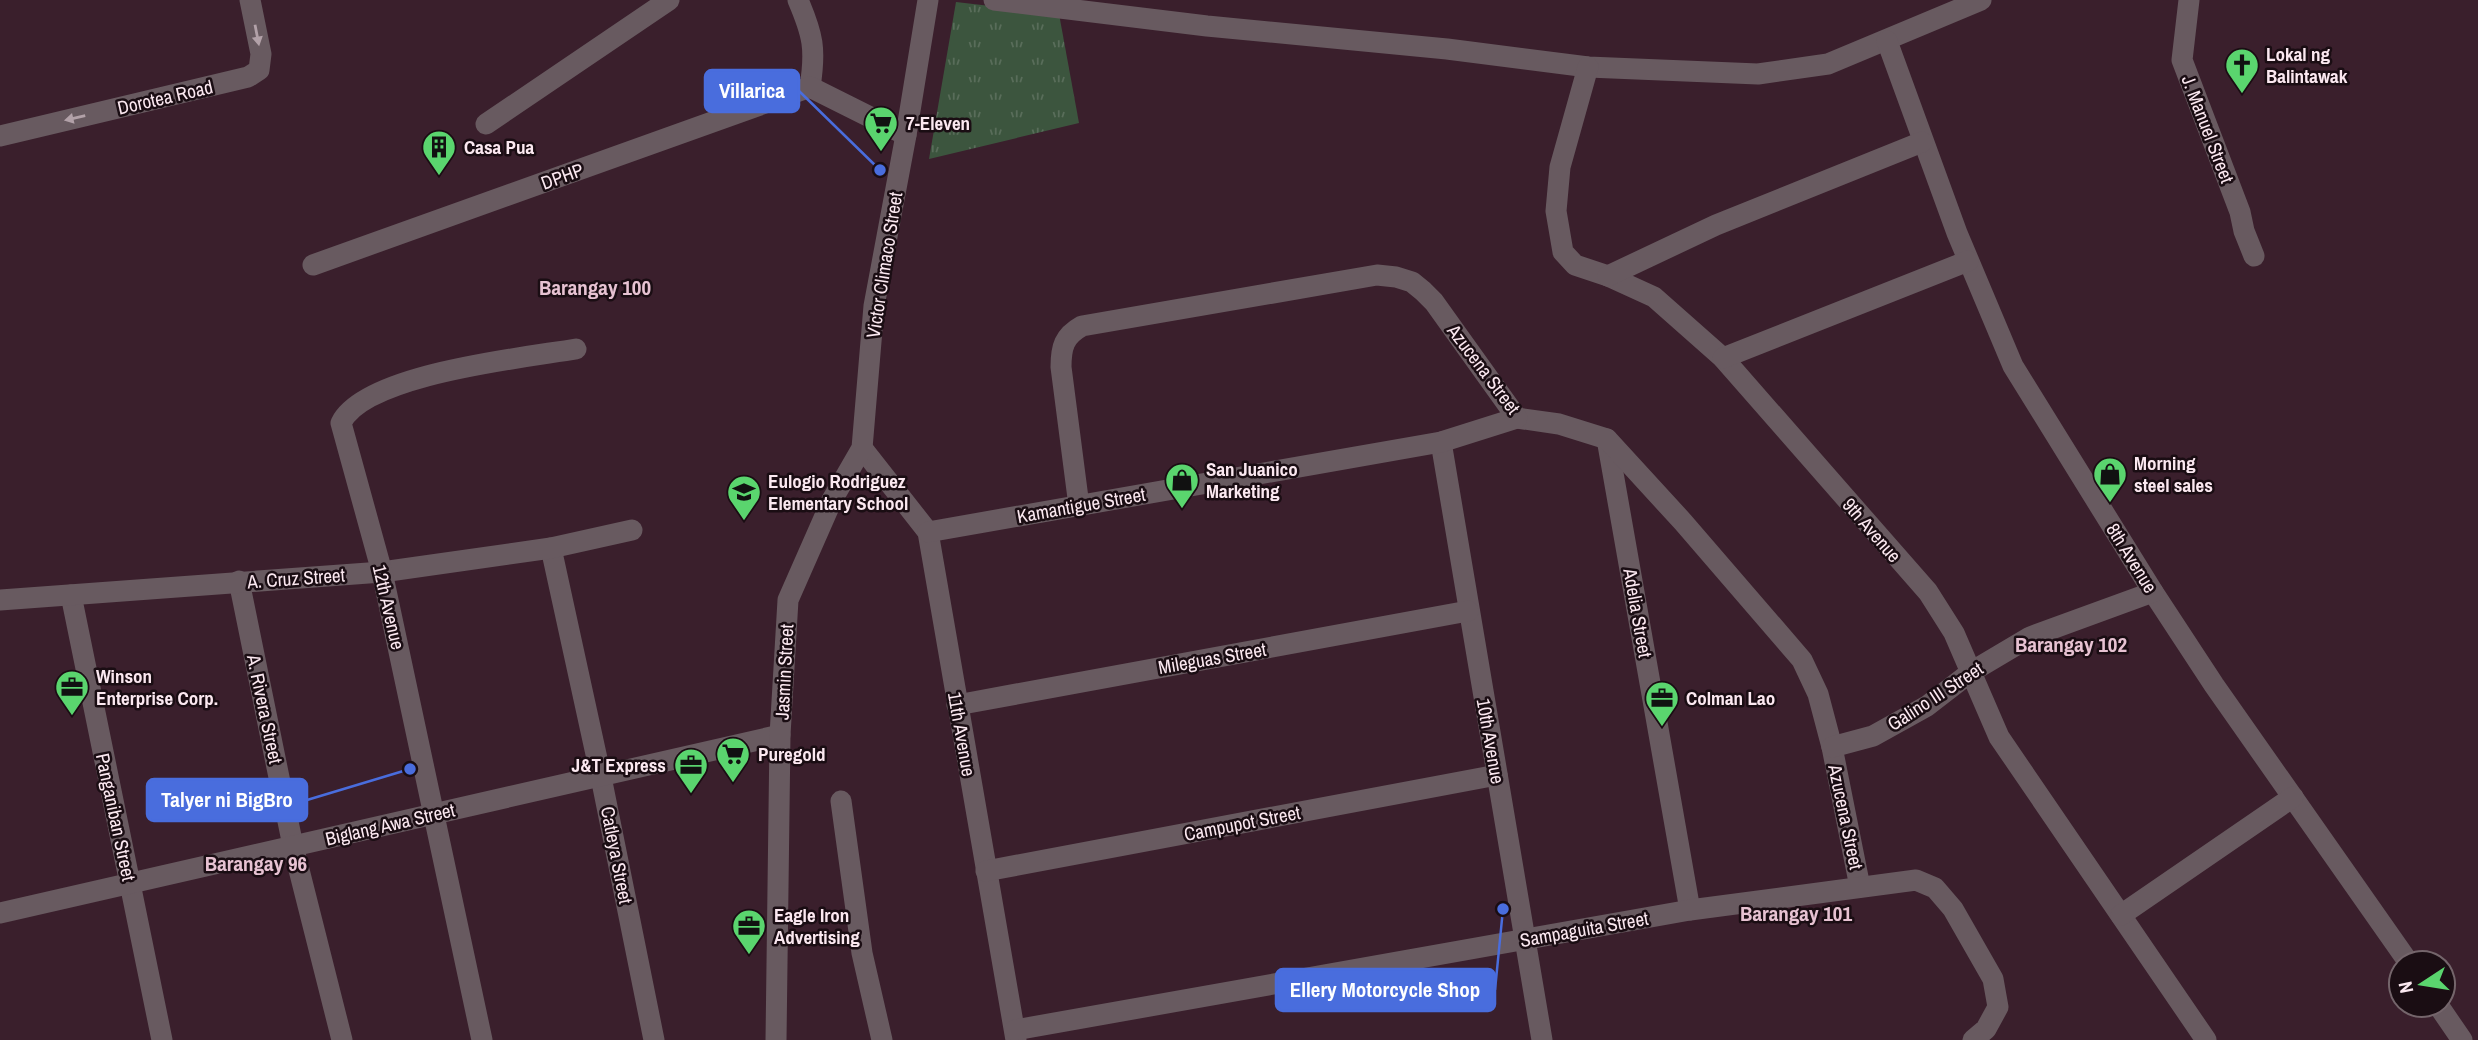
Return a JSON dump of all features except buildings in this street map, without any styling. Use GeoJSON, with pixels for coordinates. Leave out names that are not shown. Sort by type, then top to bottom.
{"type":"FeatureCollection","features":[{"type":"Feature","properties":{"kind":"street","name":"Dorotea Road"},"geometry":{"type":"LineString","coordinates":[[0,136],[248,77],[259,70],[261,54],[250,0]]}},
{"type":"Feature","properties":{"kind":"street"},"geometry":{"type":"LineString","coordinates":[[486,124],[669,0]]}},
{"type":"Feature","properties":{"kind":"street"},"geometry":{"type":"LineString","coordinates":[[798,0],[810,28],[815,56],[810,87],[906,135]]}},
{"type":"Feature","properties":{"kind":"street","name":"Victor Climaco Street"},"geometry":{"type":"LineString","coordinates":[[862,448],[874,306],[928,0]]}},
{"type":"Feature","properties":{"kind":"street"},"geometry":{"type":"LineString","coordinates":[[994,0],[1207,26],[1447,49],[1588,66],[1758,74],[1828,64],[1981,0]]}},
{"type":"Feature","properties":{"kind":"street","name":"J. Manuel Street"},"geometry":{"type":"LineString","coordinates":[[2189,0],[2182,60],[2254,256]]}},
{"type":"Feature","properties":{"kind":"street","name":"8th Avenue"},"geometry":{"type":"LineString","coordinates":[[1886,41],[1968,261],[2013,366],[2214,685],[2399,949]]}},
{"type":"Feature","properties":{"kind":"street","name":"9th Avenue"},"geometry":{"type":"LineString","coordinates":[[1588,66],[1560,167],[1556,211],[1563,252],[1575,265],[1608,276],[1654,297],[1723,358],[1928,592],[1954,633],[1999,737],[2206,1040]]}},
{"type":"Feature","properties":{"kind":"street","name":"DPHP"},"geometry":{"type":"LineString","coordinates":[[313,265],[810,87]]}},
{"type":"Feature","properties":{"kind":"street"},"geometry":{"type":"LineString","coordinates":[[1608,276],[1716,225],[1922,142]]}},
{"type":"Feature","properties":{"kind":"street"},"geometry":{"type":"LineString","coordinates":[[1723,358],[1968,261]]}},
{"type":"Feature","properties":{"kind":"street","name":"Azucena Street"},"geometry":{"type":"LineString","coordinates":[[1079,506],[1061,352],[1064,340],[1072,332],[1082,326],[1377,275],[1396,276],[1412,282],[1433,302],[1517,418],[1559,424],[1607,439],[1802,660],[1818,694],[1832,747],[1860,887]]}},
{"type":"Feature","properties":{"kind":"street","name":"12th Avenue"},"geometry":{"type":"LineString","coordinates":[[482,1040],[382,572],[341,430],[341,421],[357,404],[432,373],[576,349]]}},
{"type":"Feature","properties":{"kind":"street","name":"Kamantigue Street"},"geometry":{"type":"LineString","coordinates":[[928,532],[1441,442],[1517,418]]}},
{"type":"Feature","properties":{"kind":"street","name":"Adelia Street"},"geometry":{"type":"LineString","coordinates":[[1607,439],[1690,910]]}},
{"type":"Feature","properties":{"kind":"street","name":"10th Avenue"},"geometry":{"type":"LineString","coordinates":[[1441,442],[1542,1040]]}},
{"type":"Feature","properties":{"kind":"street","name":"11th Avenue"},"geometry":{"type":"LineString","coordinates":[[862,448],[928,532],[1016,1035]]}},
{"type":"Feature","properties":{"kind":"street","name":"Jasmin Street"},"geometry":{"type":"LineString","coordinates":[[776,1040],[780,735],[788,600],[832,500],[862,448]]}},
{"type":"Feature","properties":{"kind":"street","name":"A. Cruz Street"},"geometry":{"type":"LineString","coordinates":[[0,600],[382,572],[551,548],[632,530]]}},
{"type":"Feature","properties":{"kind":"street","name":"Catleya Street"},"geometry":{"type":"LineString","coordinates":[[551,548],[654,1040]]}},
{"type":"Feature","properties":{"kind":"street","name":"A. Rivera Street"},"geometry":{"type":"LineString","coordinates":[[239,581],[293,846],[342,1040]]}},
{"type":"Feature","properties":{"kind":"street","name":"Galino III Street"},"geometry":{"type":"LineString","coordinates":[[1832,747],[1873,736],[1927,706],[1972,672],[2030,637],[2153,592]]}},
{"type":"Feature","properties":{"kind":"street","name":"Panganiban Street"},"geometry":{"type":"LineString","coordinates":[[71,595],[162,1040]]}},
{"type":"Feature","properties":{"kind":"street","name":"Mileguas Street"},"geometry":{"type":"LineString","coordinates":[[957,705],[1468,611]]}},
{"type":"Feature","properties":{"kind":"street","name":"Biglang Awa Street"},"geometry":{"type":"LineString","coordinates":[[0,913],[780,735]]}},
{"type":"Feature","properties":{"kind":"street","name":"Campupot Street"},"geometry":{"type":"LineString","coordinates":[[986,871],[1497,775]]}},
{"type":"Feature","properties":{"kind":"street"},"geometry":{"type":"LineString","coordinates":[[2121,915],[2293,797]]}},
{"type":"Feature","properties":{"kind":"street"},"geometry":{"type":"LineString","coordinates":[[841,801],[862,953],[882,1040]]}},
{"type":"Feature","properties":{"kind":"street","name":"Sampaguita Street"},"geometry":{"type":"LineString","coordinates":[[1016,1035],[1690,910],[1916,880],[1935,888],[1953,909],[1993,979],[1998,1007],[1986,1028],[1973,1040]]}},
{"type":"Feature","properties":{"kind":"street"},"geometry":{"type":"LineString","coordinates":[[2448,1019],[2462,1040]]}},
{"type":"Feature","properties":{"kind":"green space"},"geometry":{"type":"Polygon","coordinates":[[[956,2],[1059,14],[1079,123],[929,159],[956,2]]]}},
{"type":"Feature","properties":{"kind":"place","name":"Lokal ng Balintawak"},"geometry":{"type":"Point","coordinates":[2242,95]}},
{"type":"Feature","properties":{"kind":"place","name":"7-Eleven"},"geometry":{"type":"Point","coordinates":[881,153]}},
{"type":"Feature","properties":{"kind":"place","name":"Villarica"},"geometry":{"type":"Point","coordinates":[880,170]}},
{"type":"Feature","properties":{"kind":"place","name":"Casa Pua"},"geometry":{"type":"Point","coordinates":[439,177]}},
{"type":"Feature","properties":{"kind":"place","name":"Morning steel sales"},"geometry":{"type":"Point","coordinates":[2110,504]}},
{"type":"Feature","properties":{"kind":"place","name":"San Juanico Marketing"},"geometry":{"type":"Point","coordinates":[1182,510]}},
{"type":"Feature","properties":{"kind":"place","name":"Eulogio Rodriguez Elementary School"},"geometry":{"type":"Point","coordinates":[744,522]}},
{"type":"Feature","properties":{"kind":"place","name":"Winson Enterprise Corp."},"geometry":{"type":"Point","coordinates":[72,717]}},
{"type":"Feature","properties":{"kind":"place","name":"Colman Lao"},"geometry":{"type":"Point","coordinates":[1662,728]}},
{"type":"Feature","properties":{"kind":"place","name":"Talyer ni BigBro"},"geometry":{"type":"Point","coordinates":[410,769]}},
{"type":"Feature","properties":{"kind":"place","name":"Puregold"},"geometry":{"type":"Point","coordinates":[733,784]}},
{"type":"Feature","properties":{"kind":"place","name":"J&T Express"},"geometry":{"type":"Point","coordinates":[691,795]}},
{"type":"Feature","properties":{"kind":"place","name":"Ellery Motorcycle Shop"},"geometry":{"type":"Point","coordinates":[1503,909]}},
{"type":"Feature","properties":{"kind":"place","name":"Eagle Iron Advertising"},"geometry":{"type":"Point","coordinates":[749,956]}},
{"type":"Feature","properties":{"kind":"district","name":"Barangay 100"},"geometry":{"type":"Point","coordinates":[595,287]}},
{"type":"Feature","properties":{"kind":"district","name":"Barangay 102"},"geometry":{"type":"Point","coordinates":[2071,644]}},
{"type":"Feature","properties":{"kind":"district","name":"Barangay 96"},"geometry":{"type":"Point","coordinates":[256,863]}},
{"type":"Feature","properties":{"kind":"district","name":"Barangay 101"},"geometry":{"type":"Point","coordinates":[1796,913]}}]}
